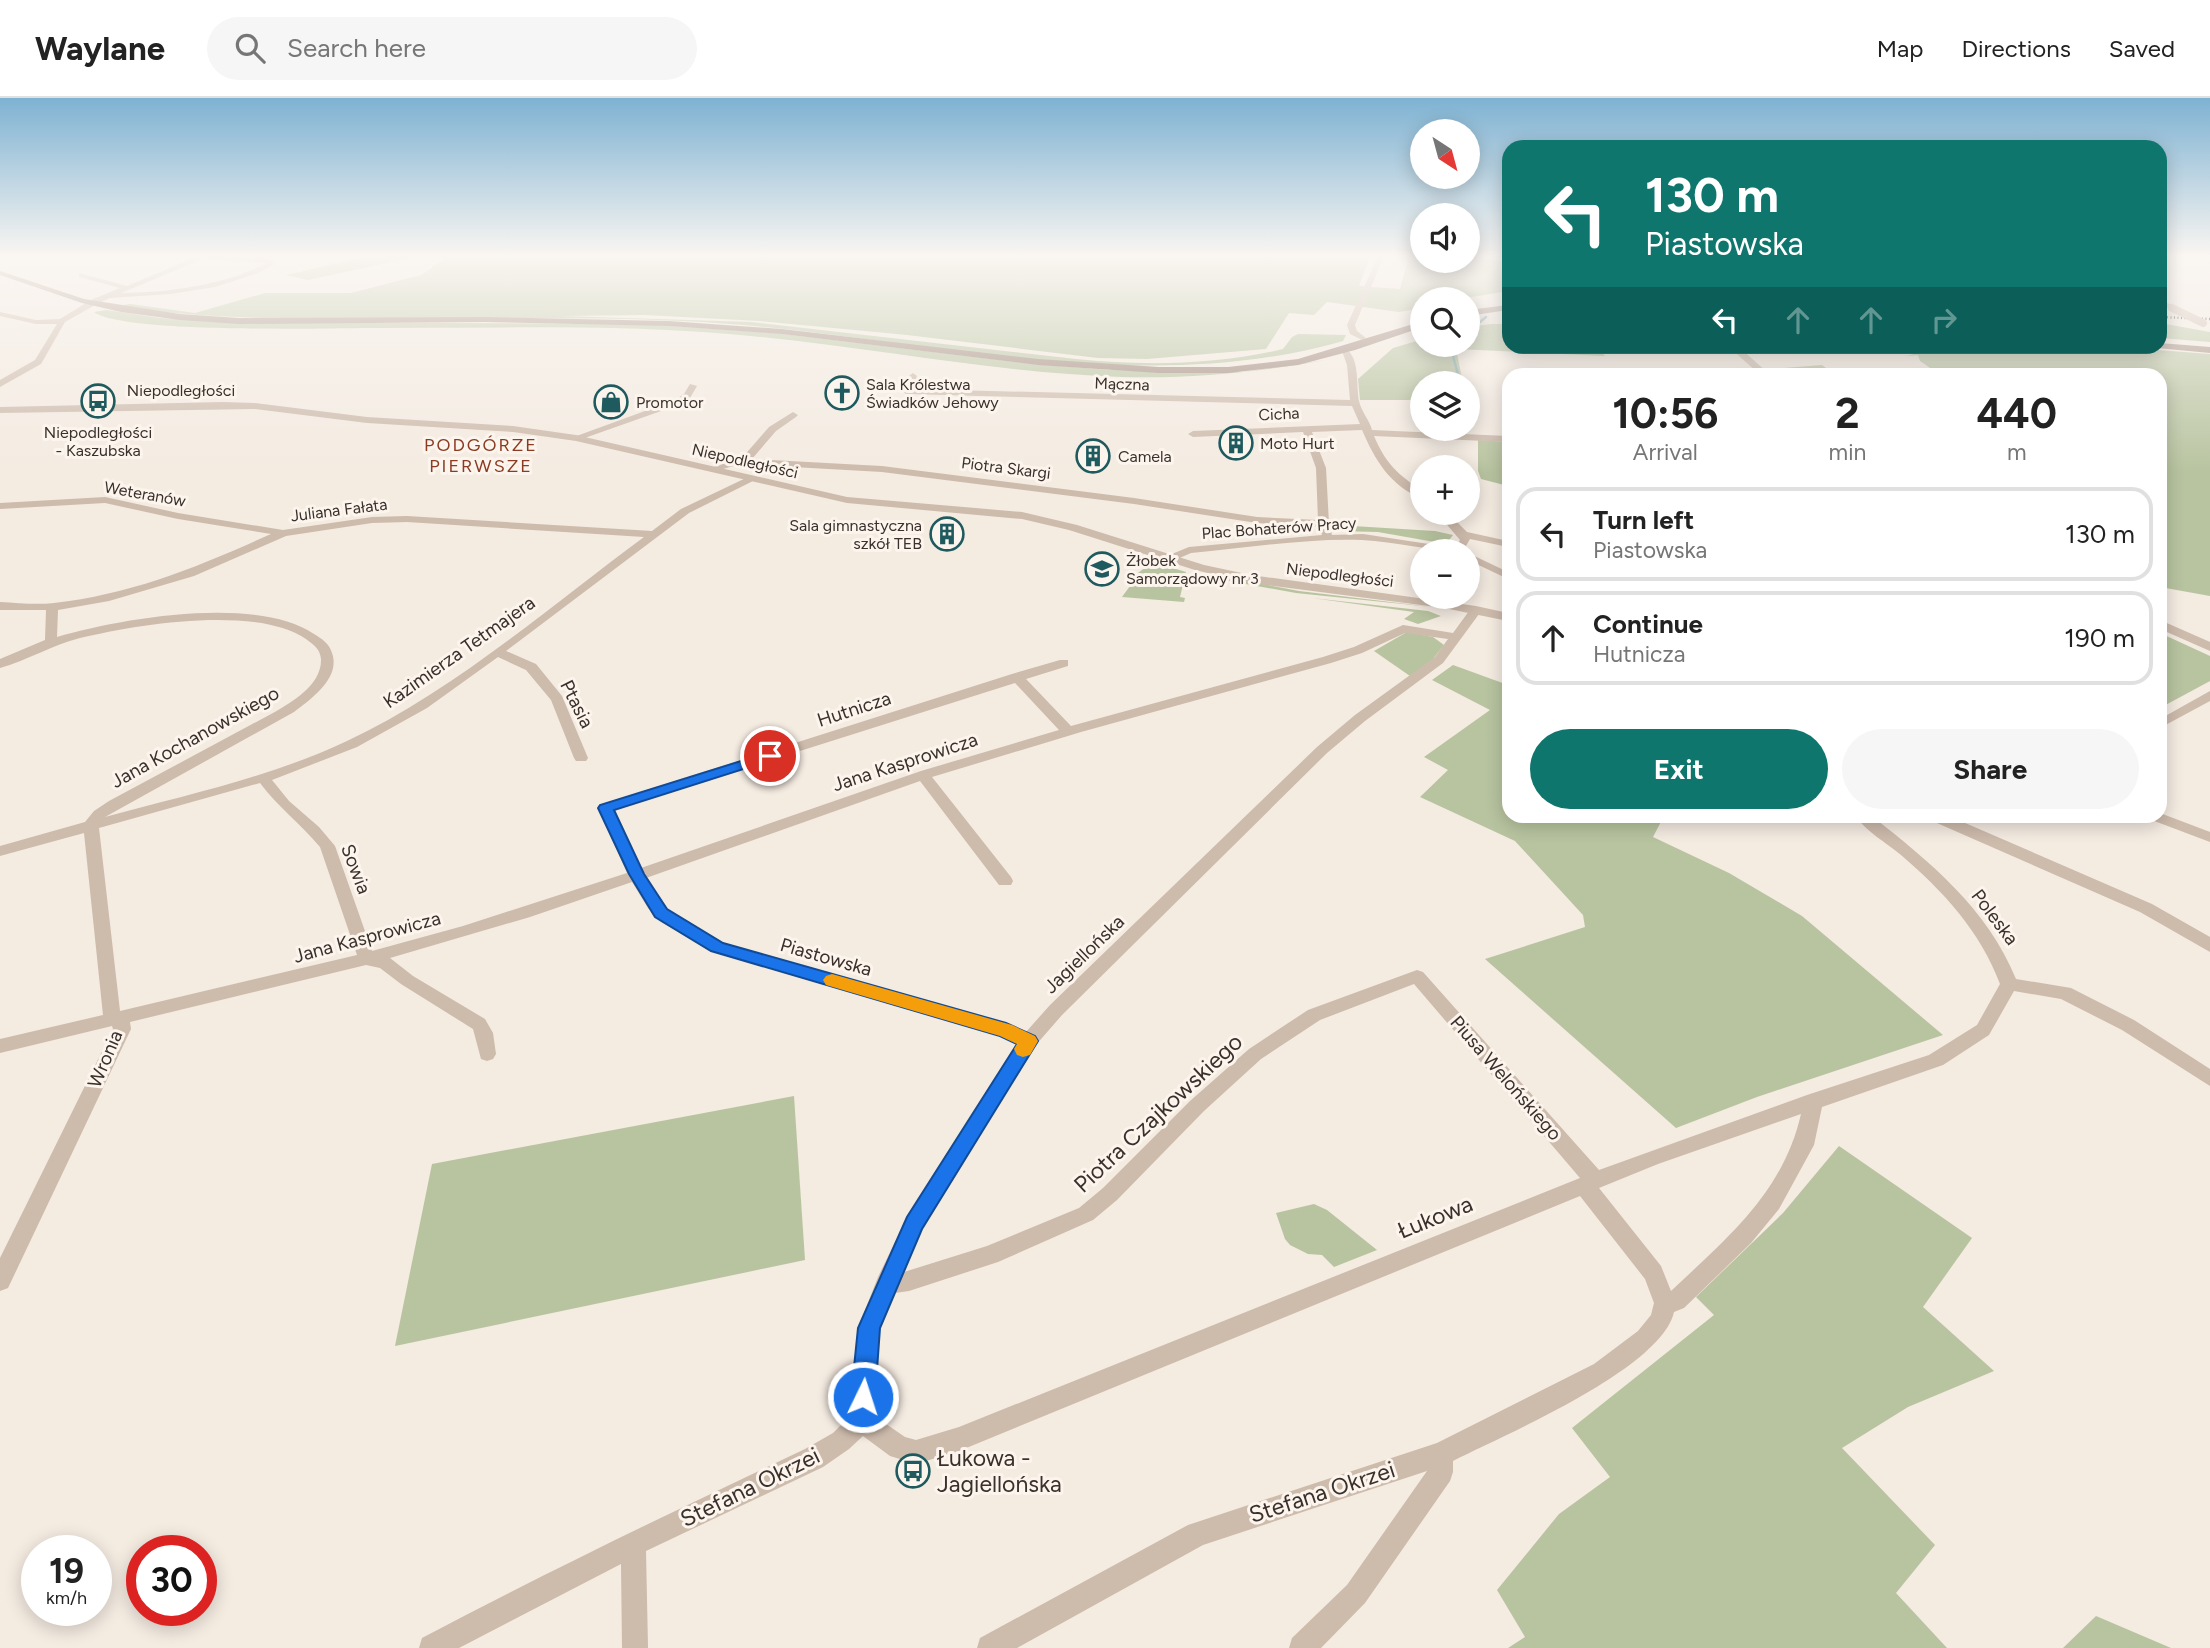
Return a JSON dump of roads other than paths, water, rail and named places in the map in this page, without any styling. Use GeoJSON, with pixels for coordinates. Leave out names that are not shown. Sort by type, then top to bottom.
{"type":"FeatureCollection","features":[{"type":"Feature","properties":{"kind":"main road"},"geometry":{"type":"LineString","coordinates":[[731,328],[1072,366],[1241,370],[1298,362],[1346,351],[1410,329]]}},
{"type":"Feature","properties":{"kind":"main road"},"geometry":{"type":"LineString","coordinates":[[1145,369],[1226,366],[1275,360],[1324,350],[1391,328]]}},
{"type":"Feature","properties":{"kind":"main road"},"geometry":{"type":"LineString","coordinates":[[2167,345],[2210,348]]}},
{"type":"Feature","properties":{"kind":"street"},"geometry":{"type":"LineString","coordinates":[[0,384],[38,362],[58,328]]}},
{"type":"Feature","properties":{"kind":"street"},"geometry":{"type":"LineString","coordinates":[[1353,328],[1353,332],[1362,338]]}},
{"type":"Feature","properties":{"kind":"street"},"geometry":{"type":"LineString","coordinates":[[1346,351],[1351,365],[1355,403],[1380,460],[1410,487]]}},
{"type":"Feature","properties":{"kind":"street"},"geometry":{"type":"LineString","coordinates":[[1741,354],[1757,368]]}},
{"type":"Feature","properties":{"kind":"street","name":"Mączna"},"geometry":{"type":"LineString","coordinates":[[913,376],[906,391],[1355,403]]}},
{"type":"Feature","properties":{"kind":"street"},"geometry":{"type":"LineString","coordinates":[[576,438],[678,402],[687,396],[693,386]]}},
{"type":"Feature","properties":{"kind":"street","name":"Niepodległości"},"geometry":{"type":"LineString","coordinates":[[0,410],[256,406],[368,420],[513,429],[576,438],[836,498],[890,507],[990,511],[1021,515],[1221,572],[1285,585],[1502,616]]}},
{"type":"Feature","properties":{"kind":"street"},"geometry":{"type":"LineString","coordinates":[[745,461],[784,419],[793,415]]}},
{"type":"Feature","properties":{"kind":"street"},"geometry":{"type":"LineString","coordinates":[[1306,428],[1321,468],[1324,524],[1328,538]]}},
{"type":"Feature","properties":{"kind":"street","name":"Cicha"},"geometry":{"type":"LineString","coordinates":[[1193,434],[1306,428],[1502,439]]}},
{"type":"Feature","properties":{"kind":"street","name":"Piotra Skargi"},"geometry":{"type":"LineString","coordinates":[[712,470],[745,461],[882,469],[1133,501],[1257,520],[1324,524]]}},
{"type":"Feature","properties":{"kind":"street","name":"Kazimierza Tetmajera"},"geometry":{"type":"LineString","coordinates":[[0,851],[263,778],[352,744],[390,724],[497,652],[685,511],[752,479]]}},
{"type":"Feature","properties":{"kind":"street","name":"Weteranów"},"geometry":{"type":"LineString","coordinates":[[0,506],[105,500],[156,512],[283,533]]}},
{"type":"Feature","properties":{"kind":"street","name":"Juliana Fałata"},"geometry":{"type":"LineString","coordinates":[[0,606],[52,607],[109,597],[169,581],[283,533],[372,520],[407,519],[653,534]]}},
{"type":"Feature","properties":{"kind":"street"},"geometry":{"type":"LineString","coordinates":[[1454,525],[1465,539]]}},
{"type":"Feature","properties":{"kind":"street"},"geometry":{"type":"LineString","coordinates":[[1463,534],[1502,543]]}},
{"type":"Feature","properties":{"kind":"street","name":"Plac Bohaterów Pracy"},"geometry":{"type":"LineString","coordinates":[[1146,551],[1328,538],[1384,539],[1410,543]]}},
{"type":"Feature","properties":{"kind":"street","name":"Plac Bohaterów Pracy"},"geometry":{"type":"LineString","coordinates":[[1171,558],[1189,550]]}},
{"type":"Feature","properties":{"kind":"street"},"geometry":{"type":"LineString","coordinates":[[1480,561],[1502,573]]}},
{"type":"Feature","properties":{"kind":"street"},"geometry":{"type":"LineString","coordinates":[[51,643],[52,607]]}},
{"type":"Feature","properties":{"kind":"street","name":"Jagiellońska"},"geometry":{"type":"LineString","coordinates":[[862,1421],[869,1328],[886,1284],[914,1224],[1029,1041],[1064,1002],[1322,750],[1360,718],[1439,660],[1476,610]]}},
{"type":"Feature","properties":{"kind":"street","name":"Jana Kochanowskiego"},"geometry":{"type":"LineString","coordinates":[[0,664],[51,643],[166,620],[223,616],[284,623],[304,631],[324,648],[326,670],[320,681],[290,708],[114,804],[99,814],[92,825]]}},
{"type":"Feature","properties":{"kind":"street"},"geometry":{"type":"LineString","coordinates":[[2167,627],[2210,647]]}},
{"type":"Feature","properties":{"kind":"street","name":"Jana Kasprowicza"},"geometry":{"type":"LineString","coordinates":[[0,1046],[368,959],[545,906],[923,775],[1066,730],[1327,660],[1358,650],[1403,629],[1458,637]]}},
{"type":"Feature","properties":{"kind":"street","name":"Ptasia"},"geometry":{"type":"LineString","coordinates":[[497,652],[531,667],[557,699],[581,758]]}},
{"type":"Feature","properties":{"kind":"street","name":"Hutnicza"},"geometry":{"type":"LineString","coordinates":[[636,874],[605,808],[1063,663]]}},
{"type":"Feature","properties":{"kind":"street"},"geometry":{"type":"LineString","coordinates":[[1017,677],[1066,730]]}},
{"type":"Feature","properties":{"kind":"street"},"geometry":{"type":"LineString","coordinates":[[2167,720],[2210,695]]}},
{"type":"Feature","properties":{"kind":"street"},"geometry":{"type":"LineString","coordinates":[[923,775],[1005,881]]}},
{"type":"Feature","properties":{"kind":"street","name":"Sowia"},"geometry":{"type":"LineString","coordinates":[[263,778],[284,804],[314,830],[327,846],[360,945],[368,959]]}},
{"type":"Feature","properties":{"kind":"street"},"geometry":{"type":"LineString","coordinates":[[2167,821],[2210,837]]}},
{"type":"Feature","properties":{"kind":"street","name":"Poleska"},"geometry":{"type":"LineString","coordinates":[[1871,823],[1942,882],[2002,960],[2009,984]]}},
{"type":"Feature","properties":{"kind":"street"},"geometry":{"type":"LineString","coordinates":[[1952,823],[2146,908],[2210,945]]}},
{"type":"Feature","properties":{"kind":"street","name":"Wronia"},"geometry":{"type":"LineString","coordinates":[[0,1281],[121,1029],[121,1022],[112,1019],[92,825]]}},
{"type":"Feature","properties":{"kind":"street","name":"Piastowska"},"geometry":{"type":"LineString","coordinates":[[636,874],[661,913],[717,947],[1006,1030],[1029,1041]]}},
{"type":"Feature","properties":{"kind":"street"},"geometry":{"type":"LineString","coordinates":[[368,959],[385,963],[407,980],[479,1024],[484,1032],[488,1054]]}},
{"type":"Feature","properties":{"kind":"street","name":"Piusa Welońskiego"},"geometry":{"type":"LineString","coordinates":[[1417,976],[1589,1183],[1653,1273],[1665,1303]]}},
{"type":"Feature","properties":{"kind":"street","name":"Piotra Czajkowskiego"},"geometry":{"type":"LineString","coordinates":[[886,1284],[909,1281],[990,1255],[1086,1214],[1110,1194],[1197,1106],[1255,1054],[1314,1015],[1417,976]]}},
{"type":"Feature","properties":{"kind":"street"},"geometry":{"type":"LineString","coordinates":[[2009,984],[2065,993],[2127,1025],[2210,1079]]}},
{"type":"Feature","properties":{"kind":"street","name":"Łukowa"},"geometry":{"type":"LineString","coordinates":[[862,1421],[899,1447],[916,1452],[960,1439],[1589,1183],[1814,1100],[1936,1060],[1983,1030],[2009,984]]}},
{"type":"Feature","properties":{"kind":"street"},"geometry":{"type":"LineString","coordinates":[[1665,1303],[1676,1301],[1744,1236],[1772,1203],[1804,1145],[1814,1100]]}},
{"type":"Feature","properties":{"kind":"street","name":"Stefana Okrzei"},"geometry":{"type":"LineString","coordinates":[[990,1648],[1197,1534],[1441,1454],[1602,1372],[1646,1339],[1661,1320],[1665,1303]]}},
{"type":"Feature","properties":{"kind":"street","name":"Stefana Okrzei"},"geometry":{"type":"LineString","coordinates":[[432,1648],[633,1543],[814,1458],[841,1441],[862,1421]]}},
{"type":"Feature","properties":{"kind":"street"},"geometry":{"type":"LineString","coordinates":[[1302,1648],[1356,1594],[1441,1472],[1441,1454]]}},
{"type":"Feature","properties":{"kind":"street"},"geometry":{"type":"LineString","coordinates":[[633,1543],[635,1648]]}},
{"type":"Feature","properties":{"kind":"waterway"},"geometry":{"type":"LineString","coordinates":[[1453,357],[1457,371]]}},
{"type":"Feature","properties":{"kind":"place","name":"Sala Królestwa Świadków Jehowy"},"geometry":{"type":"Point","coordinates":[842,393]}},
{"type":"Feature","properties":{"kind":"place","name":"Niepodległości - Kaszubska"},"geometry":{"type":"Point","coordinates":[98,401]}},
{"type":"Feature","properties":{"kind":"place","name":"Promotor"},"geometry":{"type":"Point","coordinates":[611,402]}},
{"type":"Feature","properties":{"kind":"place","name":"Moto Hurt"},"geometry":{"type":"Point","coordinates":[1236,443]}},
{"type":"Feature","properties":{"kind":"place","name":"Camela"},"geometry":{"type":"Point","coordinates":[1093,456]}},
{"type":"Feature","properties":{"kind":"place","name":"Sala gimnastyczna szkół TEB"},"geometry":{"type":"Point","coordinates":[947,534]}},
{"type":"Feature","properties":{"kind":"place","name":"Żłobek Samorządowy nr 3"},"geometry":{"type":"Point","coordinates":[1102,569]}},
{"type":"Feature","properties":{"kind":"place","name":"Łukowa - Jagiellońska"},"geometry":{"type":"Point","coordinates":[913,1471]}},
{"type":"Feature","properties":{"kind":"district","name":"PODGÓRZE PIERWSZE"},"geometry":{"type":"Point","coordinates":[481,455]}}]}
